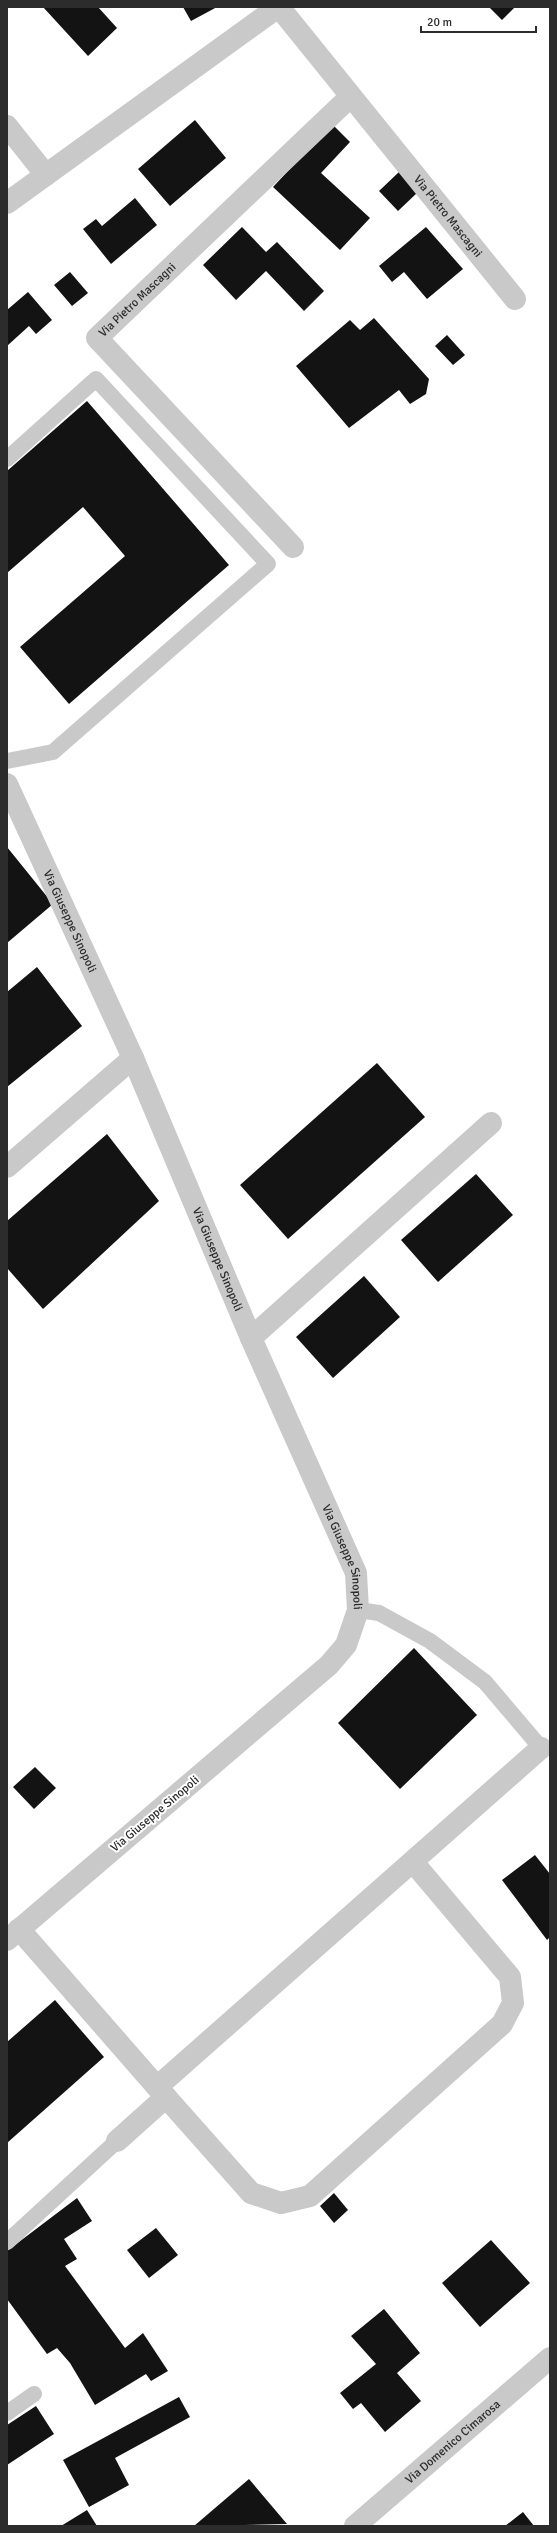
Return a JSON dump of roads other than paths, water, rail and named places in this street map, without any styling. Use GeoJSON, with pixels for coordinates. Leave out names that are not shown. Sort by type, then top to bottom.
{"type":"FeatureCollection","features":[{"type":"Feature","properties":{"kind":"street","name":"Via Pietro Mascagni"},"geometry":{"type":"LineString","coordinates":[[7,203],[278,7],[515,299]]}},
{"type":"Feature","properties":{"kind":"street","name":"Via Pietro Mascagni"},"geometry":{"type":"LineString","coordinates":[[293,547],[97,338],[350,97]]}},
{"type":"Feature","properties":{"kind":"street"},"geometry":{"type":"LineString","coordinates":[[7,126],[46,175]]}},
{"type":"Feature","properties":{"kind":"street","name":"Via Giuseppe Sinopoli"},"geometry":{"type":"LineString","coordinates":[[7,784],[133,1058],[251,1338],[356,1572],[358,1610],[346,1645],[329,1665],[13,1935]]}},
{"type":"Feature","properties":{"kind":"street"},"geometry":{"type":"LineString","coordinates":[[7,1167],[133,1058]]}},
{"type":"Feature","properties":{"kind":"street"},"geometry":{"type":"LineString","coordinates":[[251,1338],[491,1123]]}},
{"type":"Feature","properties":{"kind":"street"},"geometry":{"type":"LineString","coordinates":[[117,2141],[162,2092],[413,1862],[541,1748]]}},
{"type":"Feature","properties":{"kind":"street"},"geometry":{"type":"LineString","coordinates":[[13,1935],[162,2092],[251,2193],[281,2203],[310,2196],[502,2024],[514,2003],[510,1977],[413,1862]]}},
{"type":"Feature","properties":{"kind":"street","name":"Via Domenico Cimarosa"},"geometry":{"type":"LineString","coordinates":[[355,2526],[550,2358]]}},
{"type":"Feature","properties":{"kind":"lane"},"geometry":{"type":"LineString","coordinates":[[7,459],[96,379],[268,564],[53,752],[7,761]]}},
{"type":"Feature","properties":{"kind":"lane"},"geometry":{"type":"LineString","coordinates":[[358,1610],[379,1613],[430,1641],[485,1682],[541,1748]]}},
{"type":"Feature","properties":{"kind":"lane"},"geometry":{"type":"LineString","coordinates":[[7,2242],[117,2141]]}},
{"type":"Feature","properties":{"kind":"lane"},"geometry":{"type":"LineString","coordinates":[[7,2412],[34,2394]]}}]}
